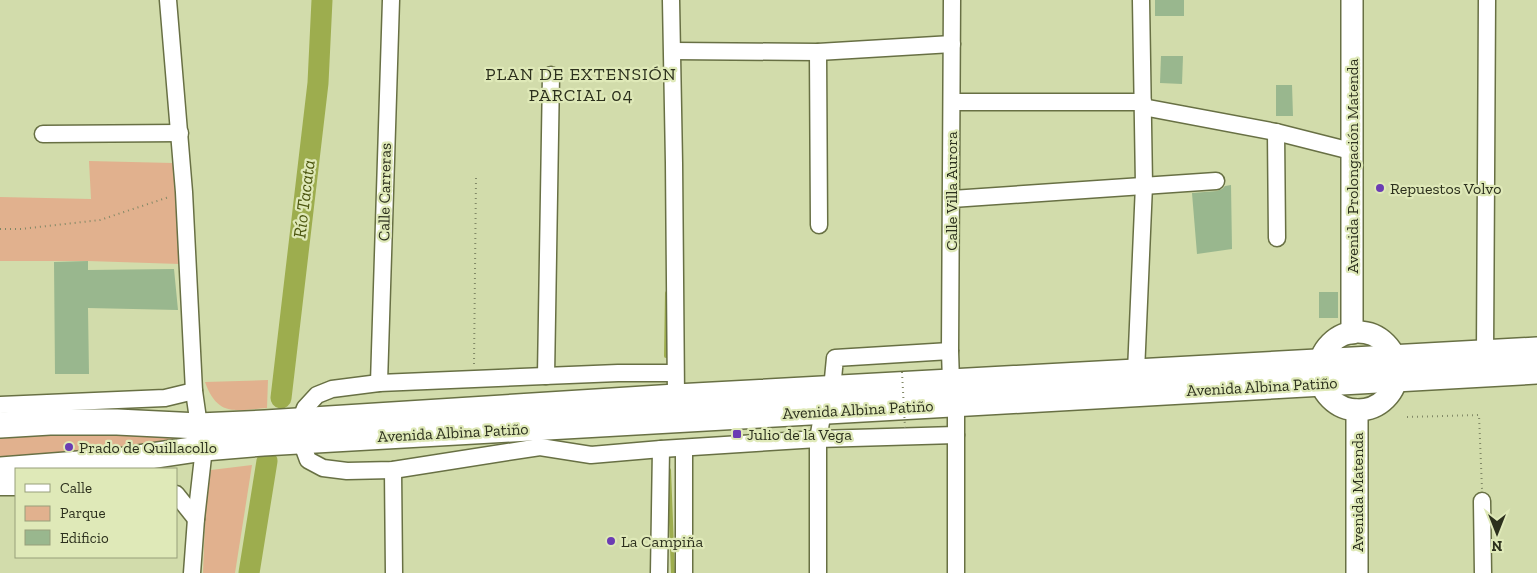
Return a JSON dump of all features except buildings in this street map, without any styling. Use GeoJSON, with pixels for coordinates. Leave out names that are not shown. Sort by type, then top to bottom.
{"type":"FeatureCollection","features":[{"type":"Feature","properties":{"kind":"highway","name":"Avenida Albina Patiño"},"geometry":{"type":"LineString","coordinates":[[1396,368],[1485,353],[1537,350]]}},
{"type":"Feature","properties":{"kind":"highway","name":"Avenida Albina Patiño"},"geometry":{"type":"LineString","coordinates":[[26,468],[117,461],[202,437],[1396,368],[1537,371]]}},
{"type":"Feature","properties":{"kind":"highway","name":"Avenida Albina Patiño"},"geometry":{"type":"LineString","coordinates":[[953,393],[1136,372],[1320,373]]}},
{"type":"Feature","properties":{"kind":"highway","name":"Avenida Albina Patiño"},"geometry":{"type":"LineString","coordinates":[[300,431],[676,398],[827,400]]}},
{"type":"Feature","properties":{"kind":"highway","name":"Avenida Albina Patiño"},"geometry":{"type":"LineString","coordinates":[[0,425],[50,422],[117,422],[202,437]]}},
{"type":"Feature","properties":{"kind":"highway","name":"Avenida Albina Patiño"},"geometry":{"type":"LineString","coordinates":[[0,470],[15,469]]}},
{"type":"Feature","properties":{"kind":"main road","name":"Avenida Prolongación Matenda"},"geometry":{"type":"LineString","coordinates":[[1352,0],[1352,151],[1358,332]]}},
{"type":"Feature","properties":{"kind":"main road","name":"Avenida Prolongación Matenda"},"geometry":{"type":"LineString","coordinates":[[1358,332],[1363,0]]}},
{"type":"Feature","properties":{"kind":"main road"},"geometry":{"type":"LineString","coordinates":[[1358,332],[1383,341],[1396,368],[1391,393],[1381,403],[1368,409],[1357,410],[1348,409],[1336,404],[1327,396],[1320,373],[1324,351],[1334,340],[1358,332]]}},
{"type":"Feature","properties":{"kind":"main road","name":"Avenida Matenda"},"geometry":{"type":"LineString","coordinates":[[1357,410],[1357,573]]}},
{"type":"Feature","properties":{"kind":"street"},"geometry":{"type":"LineString","coordinates":[[168,0],[184,192],[194,391],[202,437],[192,573]]}},
{"type":"Feature","properties":{"kind":"street","name":"Calle Carreras"},"geometry":{"type":"LineString","coordinates":[[380,383],[387,80],[391,0]]}},
{"type":"Feature","properties":{"kind":"street"},"geometry":{"type":"LineString","coordinates":[[671,0],[676,398]]}},
{"type":"Feature","properties":{"kind":"street","name":"Calle Villa Aurora"},"geometry":{"type":"LineString","coordinates":[[952,0],[950,351],[956,435],[956,573]]}},
{"type":"Feature","properties":{"kind":"street"},"geometry":{"type":"LineString","coordinates":[[1136,372],[1144,185],[1142,0]]}},
{"type":"Feature","properties":{"kind":"street"},"geometry":{"type":"LineString","coordinates":[[1485,353],[1487,0]]}},
{"type":"Feature","properties":{"kind":"street"},"geometry":{"type":"LineString","coordinates":[[673,51],[818,52],[952,44]]}},
{"type":"Feature","properties":{"kind":"street"},"geometry":{"type":"LineString","coordinates":[[818,52],[819,225]]}},
{"type":"Feature","properties":{"kind":"street"},"geometry":{"type":"LineString","coordinates":[[546,376],[551,76]]}},
{"type":"Feature","properties":{"kind":"street"},"geometry":{"type":"LineString","coordinates":[[952,102],[1143,104],[1276,132],[1352,151]]}},
{"type":"Feature","properties":{"kind":"street"},"geometry":{"type":"LineString","coordinates":[[1276,132],[1276,238]]}},
{"type":"Feature","properties":{"kind":"street"},"geometry":{"type":"LineString","coordinates":[[43,134],[180,133]]}},
{"type":"Feature","properties":{"kind":"street"},"geometry":{"type":"LineString","coordinates":[[952,199],[1216,181]]}},
{"type":"Feature","properties":{"kind":"street"},"geometry":{"type":"LineString","coordinates":[[818,573],[818,439],[836,358],[950,351]]}},
{"type":"Feature","properties":{"kind":"street"},"geometry":{"type":"LineString","coordinates":[[675,373],[618,373],[380,383],[332,388],[317,395],[305,408],[300,431],[308,460],[323,468],[346,471],[393,470],[540,447],[591,455],[818,439],[956,435]]}},
{"type":"Feature","properties":{"kind":"street"},"geometry":{"type":"LineString","coordinates":[[0,405],[165,398],[194,391]]}},
{"type":"Feature","properties":{"kind":"street"},"geometry":{"type":"LineString","coordinates":[[684,448],[684,573]]}},
{"type":"Feature","properties":{"kind":"street"},"geometry":{"type":"LineString","coordinates":[[658,573],[661,449]]}},
{"type":"Feature","properties":{"kind":"street"},"geometry":{"type":"LineString","coordinates":[[393,470],[394,573]]}},
{"type":"Feature","properties":{"kind":"street"},"geometry":{"type":"LineString","coordinates":[[0,487],[15,487]]}},
{"type":"Feature","properties":{"kind":"street"},"geometry":{"type":"LineString","coordinates":[[178,496],[196,519]]}},
{"type":"Feature","properties":{"kind":"street"},"geometry":{"type":"LineString","coordinates":[[1482,501],[1483,573]]}},
{"type":"Feature","properties":{"kind":"path"},"geometry":{"type":"LineString","coordinates":[[474,379],[476,177]]}},
{"type":"Feature","properties":{"kind":"path"},"geometry":{"type":"LineString","coordinates":[[0,229],[21,229],[100,220],[184,192]]}},
{"type":"Feature","properties":{"kind":"path"},"geometry":{"type":"LineString","coordinates":[[902,372],[904,428]]}},
{"type":"Feature","properties":{"kind":"path"},"geometry":{"type":"LineString","coordinates":[[1407,417],[1479,415],[1482,501]]}},
{"type":"Feature","properties":{"kind":"green space"},"geometry":{"type":"Polygon","coordinates":[[[89,161],[173,163],[180,264],[0,261],[0,197],[91,199],[89,161]]]}},
{"type":"Feature","properties":{"kind":"green space"},"geometry":{"type":"Polygon","coordinates":[[[268,380],[267,408],[237,410],[222,407],[216,402],[205,382],[268,380]]]}},
{"type":"Feature","properties":{"kind":"green space","name":"Prado de Quillacollo"},"geometry":{"type":"Polygon","coordinates":[[[54,431],[203,438],[114,450],[0,459],[0,437],[54,431]]]}},
{"type":"Feature","properties":{"kind":"green space"},"geometry":{"type":"Polygon","coordinates":[[[252,465],[235,573],[203,573],[206,494],[211,470],[252,465]]]}},
{"type":"Feature","properties":{"kind":"waterway","name":"Río Tacata"},"geometry":{"type":"LineString","coordinates":[[281,398],[318,83],[322,0]]}},
{"type":"Feature","properties":{"kind":"waterway"},"geometry":{"type":"LineString","coordinates":[[666,356],[667,293]]}},
{"type":"Feature","properties":{"kind":"waterway","name":"Río Tacata"},"geometry":{"type":"LineString","coordinates":[[249,573],[267,461]]}},
{"type":"Feature","properties":{"kind":"waterway"},"geometry":{"type":"LineString","coordinates":[[669,470],[673,573]]}},
{"type":"Feature","properties":{"kind":"place","name":"Repuestos Volvo"},"geometry":{"type":"Point","coordinates":[1380,188]}},
{"type":"Feature","properties":{"kind":"place","name":"Julio de la Vega"},"geometry":{"type":"Point","coordinates":[737,434]}},
{"type":"Feature","properties":{"kind":"place","name":"Prado de Quillacollo"},"geometry":{"type":"Point","coordinates":[69,447]}},
{"type":"Feature","properties":{"kind":"place","name":"La Campiña"},"geometry":{"type":"Point","coordinates":[611,541]}},
{"type":"Feature","properties":{"kind":"district","name":"PLAN DE EXTENSIÓN PARCIAL 04"},"geometry":{"type":"Point","coordinates":[581,84]}}]}
